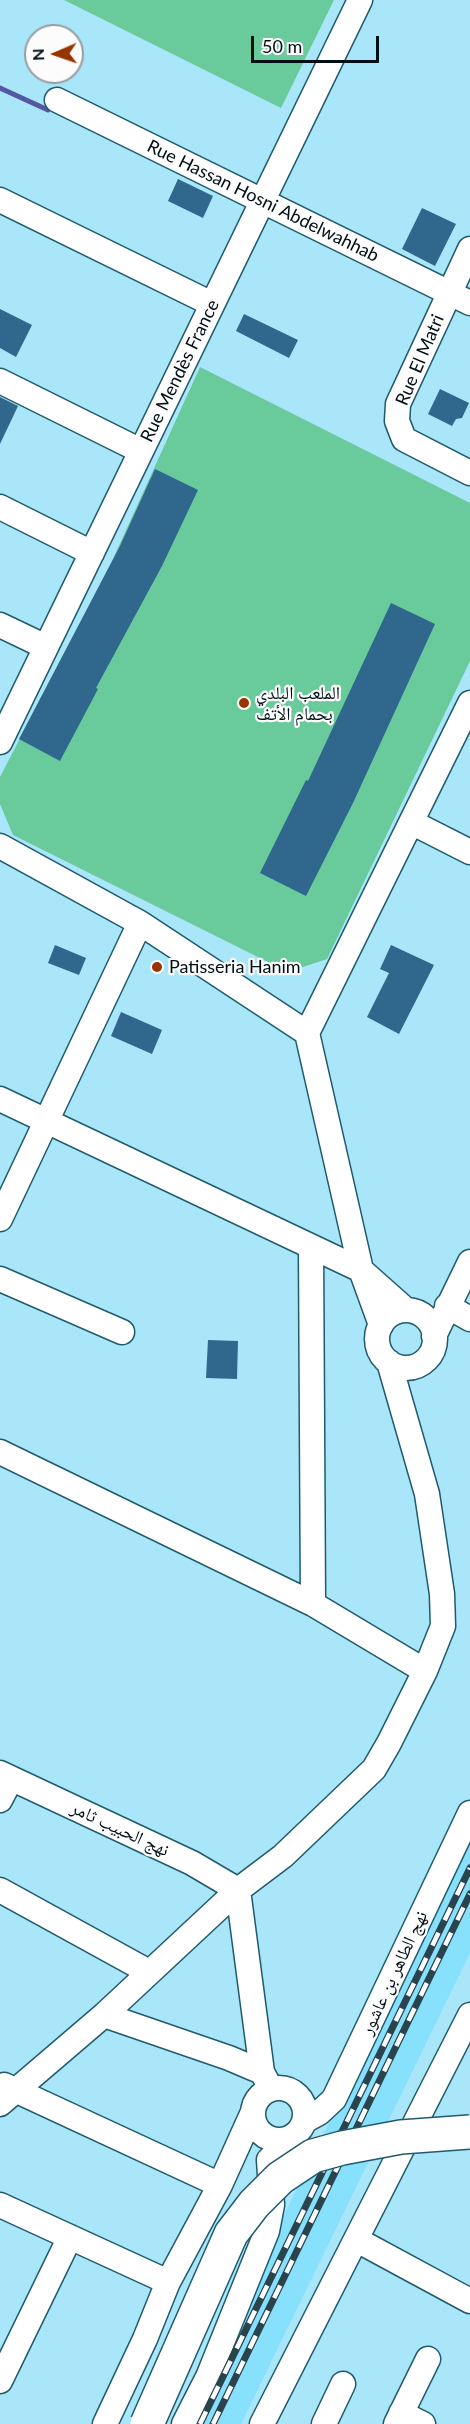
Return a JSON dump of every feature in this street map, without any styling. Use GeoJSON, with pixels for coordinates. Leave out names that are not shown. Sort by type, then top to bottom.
{"type":"FeatureCollection","features":[{"type":"Feature","properties":{"kind":"highway"},"geometry":{"type":"LineString","coordinates":[[147,2424],[231,2234],[254,2204],[280,2178],[313,2156],[342,2148],[401,2138],[470,2133]]}},
{"type":"Feature","properties":{"kind":"street","name":"Rue Mendès France"},"geometry":{"type":"LineString","coordinates":[[0,742],[360,0]]}},
{"type":"Feature","properties":{"kind":"street","name":"Rue Hassan Hosni Abdelwahhab"},"geometry":{"type":"LineString","coordinates":[[57,100],[459,297]]}},
{"type":"Feature","properties":{"kind":"street"},"geometry":{"type":"LineString","coordinates":[[0,200],[212,304]]}},
{"type":"Feature","properties":{"kind":"street","name":"Rue El Matri"},"geometry":{"type":"LineString","coordinates":[[470,249],[459,297],[398,404],[397,421],[404,439],[470,472]]}},
{"type":"Feature","properties":{"kind":"street"},"geometry":{"type":"LineString","coordinates":[[0,381],[141,451]]}},
{"type":"Feature","properties":{"kind":"street"},"geometry":{"type":"LineString","coordinates":[[0,507],[92,553]]}},
{"type":"Feature","properties":{"kind":"street"},"geometry":{"type":"LineString","coordinates":[[0,625],[46,647]]}},
{"type":"Feature","properties":{"kind":"street"},"geometry":{"type":"LineString","coordinates":[[219,2185],[5,2093],[104,2015],[237,1890],[283,1856],[374,1769],[425,1671],[443,1626],[442,1594],[427,1494],[389,1362],[381,1353],[378,1342],[381,1325],[361,1270],[307,1033],[470,703]]}},
{"type":"Feature","properties":{"kind":"street"},"geometry":{"type":"LineString","coordinates":[[412,823],[470,852]]}},
{"type":"Feature","properties":{"kind":"street"},"geometry":{"type":"LineString","coordinates":[[0,846],[140,922],[307,1033]]}},
{"type":"Feature","properties":{"kind":"street"},"geometry":{"type":"LineString","coordinates":[[0,1219],[140,922]]}},
{"type":"Feature","properties":{"kind":"street"},"geometry":{"type":"LineString","coordinates":[[0,1099],[361,1270],[430,1324],[434,1336]]}},
{"type":"Feature","properties":{"kind":"street"},"geometry":{"type":"LineString","coordinates":[[311,1247],[313,1604]]}},
{"type":"Feature","properties":{"kind":"street"},"geometry":{"type":"LineString","coordinates":[[404,1416],[423,1362],[431,1353],[434,1336],[470,1262]]}},
{"type":"Feature","properties":{"kind":"street"},"geometry":{"type":"LineString","coordinates":[[0,1279],[122,1332]]}},
{"type":"Feature","properties":{"kind":"street"},"geometry":{"type":"LineString","coordinates":[[381,1325],[394,1313],[447,1306],[470,1319]]}},
{"type":"Feature","properties":{"kind":"street"},"geometry":{"type":"LineString","coordinates":[[389,1362],[406,1368],[423,1362]]}},
{"type":"Feature","properties":{"kind":"street"},"geometry":{"type":"LineString","coordinates":[[0,1452],[313,1604],[425,1671]]}},
{"type":"Feature","properties":{"kind":"street","name":"نهج الحبيب ثامر"},"geometry":{"type":"LineString","coordinates":[[4,1784],[146,1841],[192,1863],[237,1890]]}},
{"type":"Feature","properties":{"kind":"street","name":"نهج الطاهر بن عاشور"},"geometry":{"type":"LineString","coordinates":[[300,2125],[319,2114],[334,2099],[470,1814]]}},
{"type":"Feature","properties":{"kind":"street"},"geometry":{"type":"LineString","coordinates":[[0,1890],[149,1972]]}},
{"type":"Feature","properties":{"kind":"street"},"geometry":{"type":"LineString","coordinates":[[105,2424],[145,2339],[168,2282],[219,2185],[256,2102],[262,2094],[266,2080],[237,1890]]}},
{"type":"Feature","properties":{"kind":"street"},"geometry":{"type":"LineString","coordinates":[[104,2015],[229,2058],[281,2088],[291,2091],[304,2106],[300,2125],[269,2160],[272,2205],[267,2231],[208,2377],[184,2424]]}},
{"type":"Feature","properties":{"kind":"street"},"geometry":{"type":"LineString","coordinates":[[262,2424],[470,2015]]}},
{"type":"Feature","properties":{"kind":"street"},"geometry":{"type":"LineString","coordinates":[[253,2112],[254,2122],[259,2131],[277,2140],[287,2139],[300,2125]]}},
{"type":"Feature","properties":{"kind":"street"},"geometry":{"type":"LineString","coordinates":[[0,2205],[168,2282]]}},
{"type":"Feature","properties":{"kind":"street"},"geometry":{"type":"LineString","coordinates":[[0,2381],[70,2237]]}},
{"type":"Feature","properties":{"kind":"street"},"geometry":{"type":"LineString","coordinates":[[357,2240],[470,2301]]}},
{"type":"Feature","properties":{"kind":"street"},"geometry":{"type":"LineString","coordinates":[[423,2424],[398,2419],[428,2359]]}},
{"type":"Feature","properties":{"kind":"street"},"geometry":{"type":"LineString","coordinates":[[324,2424],[343,2384]]}},
{"type":"Feature","properties":{"kind":"shaded area"},"geometry":{"type":"Polygon","coordinates":[[[470,1834],[470,1953],[241,2424],[182,2424],[470,1834]]]}},
{"type":"Feature","properties":{"kind":"green space"},"geometry":{"type":"Polygon","coordinates":[[[64,0],[334,0],[281,108],[64,0]]]}},
{"type":"Feature","properties":{"kind":"green space","name":"الملعب البلدي بحمام الأتف"},"geometry":{"type":"Polygon","coordinates":[[[200,367],[470,503],[470,661],[327,959],[288,972],[13,835],[0,804],[0,777],[112,561],[200,367]]]}},
{"type":"Feature","properties":{"kind":"building"},"geometry":{"type":"Polygon","coordinates":[[[178,179],[213,196],[203,218],[168,201],[178,179]]]}},
{"type":"Feature","properties":{"kind":"building"},"geometry":{"type":"Polygon","coordinates":[[[422,208],[456,224],[435,266],[402,249],[422,208]]]}},
{"type":"Feature","properties":{"kind":"building"},"geometry":{"type":"Polygon","coordinates":[[[0,309],[32,325],[16,357],[0,348],[0,309]]]}},
{"type":"Feature","properties":{"kind":"building"},"geometry":{"type":"Polygon","coordinates":[[[244,314],[298,340],[289,358],[236,331],[244,314]]]}},
{"type":"Feature","properties":{"kind":"building"},"geometry":{"type":"Polygon","coordinates":[[[440,389],[469,403],[462,418],[456,419],[452,426],[428,414],[440,389]]]}},
{"type":"Feature","properties":{"kind":"building"},"geometry":{"type":"Polygon","coordinates":[[[0,397],[18,406],[0,444],[0,397]]]}},
{"type":"Feature","properties":{"kind":"building"},"geometry":{"type":"Polygon","coordinates":[[[155,469],[198,490],[162,566],[96,688],[98,689],[60,761],[19,739],[120,546],[155,469]]]}},
{"type":"Feature","properties":{"kind":"building"},"geometry":{"type":"Polygon","coordinates":[[[391,603],[435,624],[353,803],[306,896],[260,873],[306,780],[308,781],[391,603]]]}},
{"type":"Feature","properties":{"kind":"building"},"geometry":{"type":"Polygon","coordinates":[[[55,945],[86,958],[79,975],[48,963],[55,945]]]}},
{"type":"Feature","properties":{"kind":"building"},"geometry":{"type":"Polygon","coordinates":[[[391,945],[434,965],[399,1034],[367,1017],[389,973],[380,969],[391,945]]]}},
{"type":"Feature","properties":{"kind":"building"},"geometry":{"type":"Polygon","coordinates":[[[121,1012],[162,1030],[152,1054],[111,1036],[121,1012]]]}},
{"type":"Feature","properties":{"kind":"building"},"geometry":{"type":"Polygon","coordinates":[[[208,1340],[238,1341],[237,1379],[206,1378],[208,1340]]]}},
{"type":"Feature","properties":{"kind":"waterway"},"geometry":{"type":"LineString","coordinates":[[0,88],[48,110]]}},
{"type":"Feature","properties":{"kind":"railway"},"geometry":{"type":"LineString","coordinates":[[200,2424],[470,1868]]}},
{"type":"Feature","properties":{"kind":"railway"},"geometry":{"type":"LineString","coordinates":[[213,2424],[470,1894]]}},
{"type":"Feature","properties":{"kind":"place","name":"الملعب البلدي بحمام الأتف"},"geometry":{"type":"Point","coordinates":[244,703]}},
{"type":"Feature","properties":{"kind":"place","name":"Patisseria Hanim"},"geometry":{"type":"Point","coordinates":[157,967]}}]}
